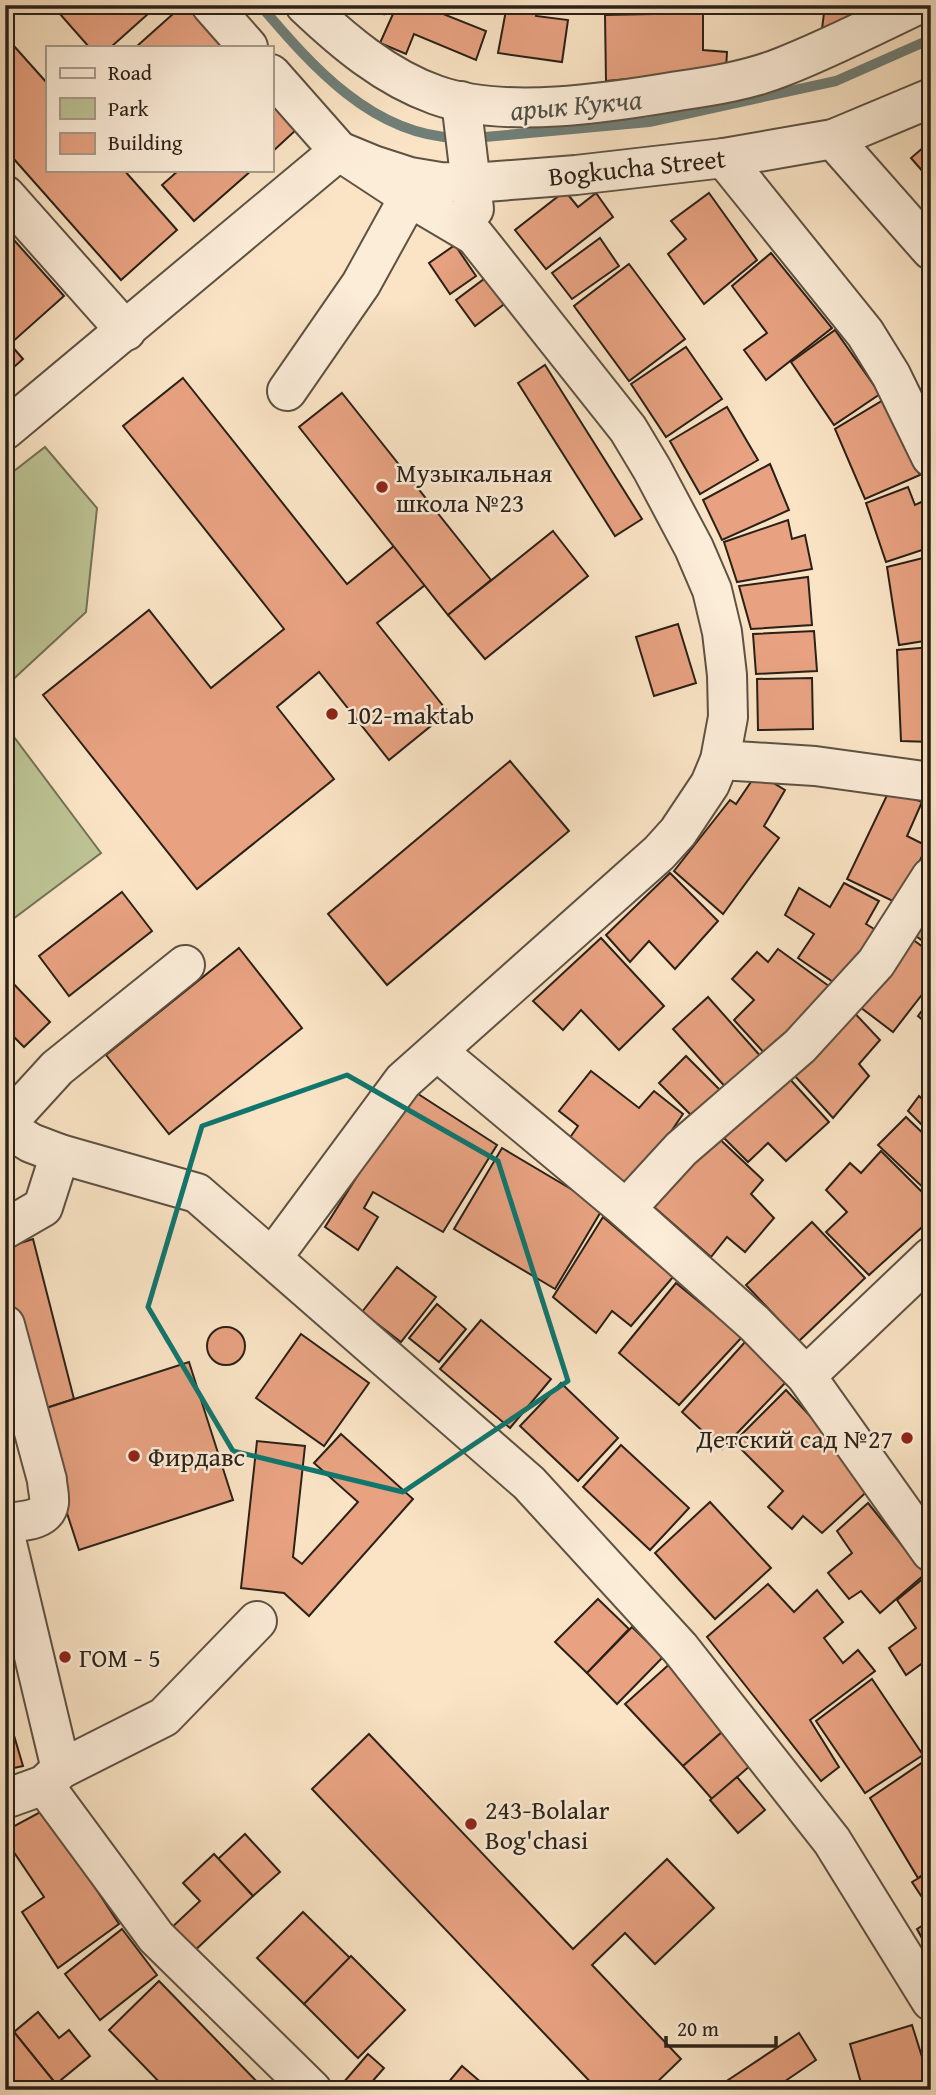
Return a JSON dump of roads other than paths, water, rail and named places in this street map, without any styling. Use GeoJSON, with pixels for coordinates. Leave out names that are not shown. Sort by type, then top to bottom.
{"type":"FeatureCollection","features":[{"type":"Feature","properties":{"kind":"street"},"geometry":{"type":"LineString","coordinates":[[211,5],[247,46]]}},
{"type":"Feature","properties":{"kind":"street"},"geometry":{"type":"LineString","coordinates":[[305,5],[356,51],[394,76],[462,107],[523,107],[618,100],[702,88],[781,68],[918,5]]}},
{"type":"Feature","properties":{"kind":"street","name":"Bogkucha Street"},"geometry":{"type":"LineString","coordinates":[[273,76],[339,151],[410,177],[440,182],[471,175],[576,175],[724,158],[833,139],[931,98]]}},
{"type":"Feature","properties":{"kind":"street"},"geometry":{"type":"LineString","coordinates":[[462,107],[471,175],[475,236]]}},
{"type":"Feature","properties":{"kind":"street"},"geometry":{"type":"LineString","coordinates":[[833,139],[931,250]]}},
{"type":"Feature","properties":{"kind":"street"},"geometry":{"type":"LineString","coordinates":[[5,430],[339,151],[475,236],[628,429],[664,489],[712,590],[723,643],[728,717],[720,760],[710,785],[678,832],[659,853],[403,1081],[272,1258]]}},
{"type":"Feature","properties":{"kind":"street"},"geometry":{"type":"LineString","coordinates":[[724,158],[865,333],[897,387],[931,457]]}},
{"type":"Feature","properties":{"kind":"street"},"geometry":{"type":"LineString","coordinates":[[5,195],[126,331]]}},
{"type":"Feature","properties":{"kind":"street"},"geometry":{"type":"LineString","coordinates":[[287,391],[361,284],[409,197]]}},
{"type":"Feature","properties":{"kind":"street"},"geometry":{"type":"LineString","coordinates":[[720,760],[815,766],[931,782]]}},
{"type":"Feature","properties":{"kind":"street"},"geometry":{"type":"LineString","coordinates":[[626,1209],[681,1149],[800,1046],[876,963],[931,877]]}},
{"type":"Feature","properties":{"kind":"street"},"geometry":{"type":"LineString","coordinates":[[185,965],[57,1068],[5,1126],[31,1143],[60,1154],[198,1193],[529,1483],[680,1648],[832,1841],[931,2001]]}},
{"type":"Feature","properties":{"kind":"street"},"geometry":{"type":"LineString","coordinates":[[438,1052],[626,1209],[754,1323],[806,1376],[931,1552]]}},
{"type":"Feature","properties":{"kind":"street"},"geometry":{"type":"LineString","coordinates":[[5,1228],[43,1207],[60,1154]]}},
{"type":"Feature","properties":{"kind":"street"},"geometry":{"type":"LineString","coordinates":[[806,1376],[931,1257]]}},
{"type":"Feature","properties":{"kind":"street"},"geometry":{"type":"LineString","coordinates":[[5,1325],[47,1480],[49,1503],[45,1513],[34,1519],[5,1523]]}},
{"type":"Feature","properties":{"kind":"street"},"geometry":{"type":"LineString","coordinates":[[5,1535],[53,1777],[156,1937],[312,2090]]}},
{"type":"Feature","properties":{"kind":"street"},"geometry":{"type":"LineString","coordinates":[[5,1799],[53,1777],[164,1717],[257,1621]]}},
{"type":"Feature","properties":{"kind":"waterway","name":"арык Кукча"},"geometry":{"type":"LineString","coordinates":[[260,5],[323,73],[371,111],[398,125],[426,134],[457,138]]}},
{"type":"Feature","properties":{"kind":"waterway","name":"арык Кукча"},"geometry":{"type":"LineString","coordinates":[[474,138],[649,122],[836,81],[931,39]]}},
{"type":"Feature","properties":{"kind":"place","name":"Музыкальная школа №23"},"geometry":{"type":"Point","coordinates":[382,487]}},
{"type":"Feature","properties":{"kind":"place","name":"102-maktab"},"geometry":{"type":"Point","coordinates":[332,714]}},
{"type":"Feature","properties":{"kind":"place","name":"Детский сад №27"},"geometry":{"type":"Point","coordinates":[907,1438]}},
{"type":"Feature","properties":{"kind":"place","name":"Фирдавс"},"geometry":{"type":"Point","coordinates":[134,1456]}},
{"type":"Feature","properties":{"kind":"place","name":"ГОМ - 5"},"geometry":{"type":"Point","coordinates":[65,1657]}},
{"type":"Feature","properties":{"kind":"place","name":"243-Bolalar Bog'chasi"},"geometry":{"type":"Point","coordinates":[471,1824]}}]}
